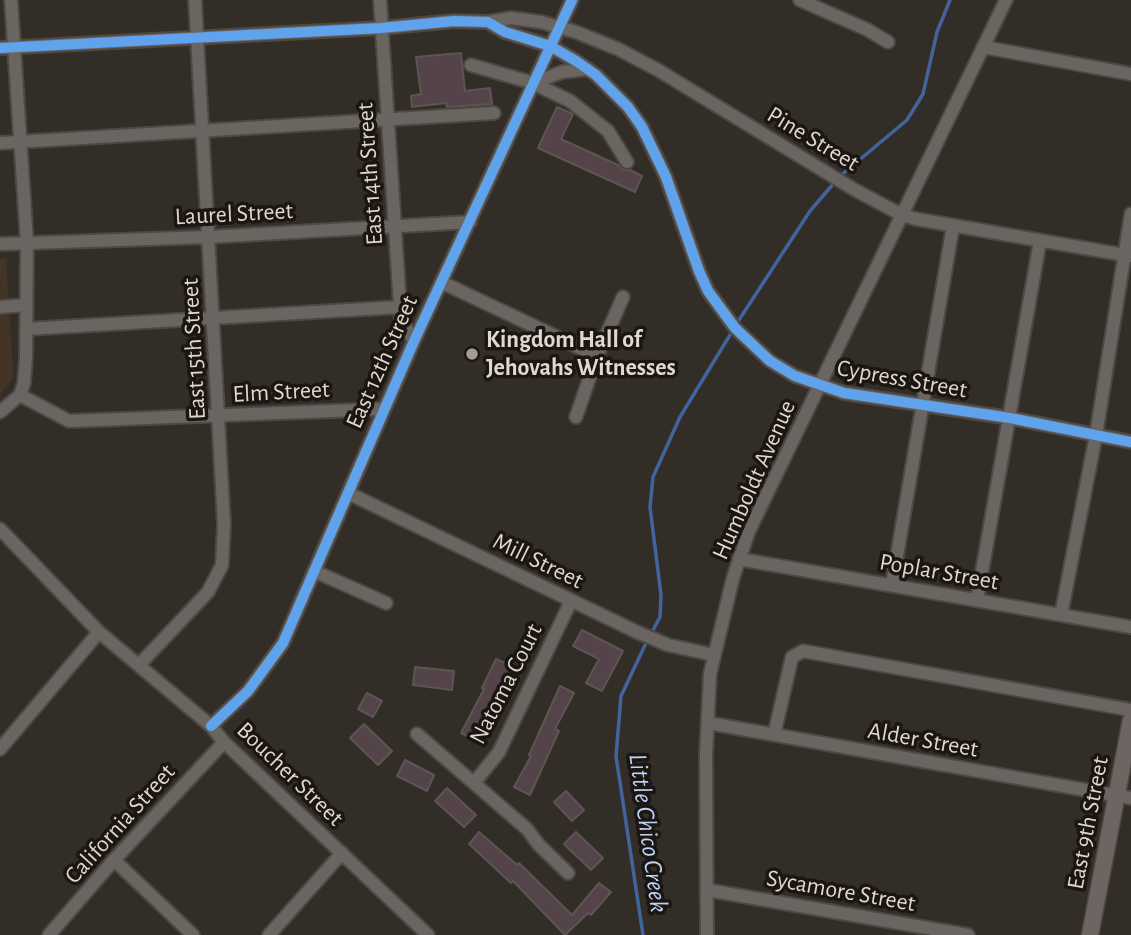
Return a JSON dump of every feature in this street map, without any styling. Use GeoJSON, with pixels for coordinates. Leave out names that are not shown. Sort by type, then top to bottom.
{"type":"FeatureCollection","features":[{"type":"Feature","properties":{"kind":"main road","name":"East 9th Street"},"geometry":{"type":"LineString","coordinates":[[1090,935],[1123,797],[1131,720]]}},
{"type":"Feature","properties":{"kind":"street"},"geometry":{"type":"LineString","coordinates":[[0,412],[20,395],[24,383],[26,329],[27,243],[11,0]]}},
{"type":"Feature","properties":{"kind":"street","name":"East 15th Street"},"geometry":{"type":"LineString","coordinates":[[139,665],[208,592],[222,565],[224,524],[195,0]]}},
{"type":"Feature","properties":{"kind":"street","name":"East 14th Street"},"geometry":{"type":"LineString","coordinates":[[380,0],[401,320],[414,341]]}},
{"type":"Feature","properties":{"kind":"street","name":"East 12th Street"},"geometry":{"type":"LineString","coordinates":[[211,726],[248,691],[283,643],[414,341],[572,0]]}},
{"type":"Feature","properties":{"kind":"street"},"geometry":{"type":"LineString","coordinates":[[800,0],[868,30],[888,42]]}},
{"type":"Feature","properties":{"kind":"street","name":"Humboldt Avenue"},"geometry":{"type":"LineString","coordinates":[[707,935],[710,674],[739,559],[749,531],[1006,0]]}},
{"type":"Feature","properties":{"kind":"street","name":"Pine Street"},"geometry":{"type":"LineString","coordinates":[[0,48],[381,28],[454,21],[488,22],[511,18],[559,26],[618,49],[658,70],[855,190],[902,215],[1127,256]]}},
{"type":"Feature","properties":{"kind":"street","name":"Cypress Street"},"geometry":{"type":"LineString","coordinates":[[488,22],[505,32],[550,46],[588,69],[628,107],[647,136],[666,177],[699,271],[721,312],[750,343],[779,366],[795,376],[844,393],[1010,418],[1131,442]]}},
{"type":"Feature","properties":{"kind":"street"},"geometry":{"type":"LineString","coordinates":[[984,47],[1131,74]]}},
{"type":"Feature","properties":{"kind":"street"},"geometry":{"type":"LineString","coordinates":[[471,65],[533,83],[569,101],[608,131],[626,162]]}},
{"type":"Feature","properties":{"kind":"street"},"geometry":{"type":"LineString","coordinates":[[533,83],[562,72],[588,69]]}},
{"type":"Feature","properties":{"kind":"street"},"geometry":{"type":"LineString","coordinates":[[0,143],[494,113]]}},
{"type":"Feature","properties":{"kind":"street"},"geometry":{"type":"LineString","coordinates":[[1062,615],[1127,256],[1131,214]]}},
{"type":"Feature","properties":{"kind":"street","name":"Laurel Street"},"geometry":{"type":"LineString","coordinates":[[0,244],[209,237],[470,222]]}},
{"type":"Feature","properties":{"kind":"street"},"geometry":{"type":"LineString","coordinates":[[892,585],[953,226]]}},
{"type":"Feature","properties":{"kind":"street"},"geometry":{"type":"LineString","coordinates":[[977,600],[1040,241]]}},
{"type":"Feature","properties":{"kind":"street"},"geometry":{"type":"LineString","coordinates":[[441,282],[597,356]]}},
{"type":"Feature","properties":{"kind":"street"},"geometry":{"type":"LineString","coordinates":[[576,418],[597,356],[623,297]]}},
{"type":"Feature","properties":{"kind":"street"},"geometry":{"type":"LineString","coordinates":[[0,307],[26,305]]}},
{"type":"Feature","properties":{"kind":"street"},"geometry":{"type":"LineString","coordinates":[[26,329],[400,307]]}},
{"type":"Feature","properties":{"kind":"street","name":"Elm Street"},"geometry":{"type":"LineString","coordinates":[[20,395],[69,421],[384,409]]}},
{"type":"Feature","properties":{"kind":"street","name":"Mill Street"},"geometry":{"type":"LineString","coordinates":[[348,493],[637,632],[668,645],[714,655]]}},
{"type":"Feature","properties":{"kind":"street","name":"Boucher Street"},"geometry":{"type":"LineString","coordinates":[[0,529],[99,632],[211,726],[224,742],[428,935]]}},
{"type":"Feature","properties":{"kind":"street","name":"Poplar Street"},"geometry":{"type":"LineString","coordinates":[[739,559],[1131,628]]}},
{"type":"Feature","properties":{"kind":"street"},"geometry":{"type":"LineString","coordinates":[[314,571],[386,603]]}},
{"type":"Feature","properties":{"kind":"street","name":"Natoma Court"},"geometry":{"type":"LineString","coordinates":[[474,783],[499,752],[571,600]]}},
{"type":"Feature","properties":{"kind":"street"},"geometry":{"type":"LineString","coordinates":[[0,749],[99,632]]}},
{"type":"Feature","properties":{"kind":"street"},"geometry":{"type":"LineString","coordinates":[[774,735],[792,657],[803,651],[1131,710]]}},
{"type":"Feature","properties":{"kind":"street","name":"Alder Street"},"geometry":{"type":"LineString","coordinates":[[708,723],[1123,797]]}},
{"type":"Feature","properties":{"kind":"street","name":"Natoma Court"},"geometry":{"type":"LineString","coordinates":[[417,734],[527,830],[568,873]]}},
{"type":"Feature","properties":{"kind":"street","name":"California Street"},"geometry":{"type":"LineString","coordinates":[[48,935],[224,742]]}},
{"type":"Feature","properties":{"kind":"street"},"geometry":{"type":"LineString","coordinates":[[269,935],[342,853]]}},
{"type":"Feature","properties":{"kind":"street"},"geometry":{"type":"LineString","coordinates":[[114,860],[194,935]]}},
{"type":"Feature","properties":{"kind":"street","name":"Sycamore Street"},"geometry":{"type":"LineString","coordinates":[[707,890],[968,935]]}},
{"type":"Feature","properties":{"kind":"shaded area"},"geometry":{"type":"Polygon","coordinates":[[[0,258],[6,258],[13,371],[12,379],[0,395],[0,258]]]}},
{"type":"Feature","properties":{"kind":"building"},"geometry":{"type":"Polygon","coordinates":[[[461,53],[465,91],[490,88],[492,104],[447,107],[446,103],[412,107],[411,96],[421,94],[416,57],[461,53]]]}},
{"type":"Feature","properties":{"kind":"building"},"geometry":{"type":"Polygon","coordinates":[[[557,107],[573,114],[561,139],[618,165],[623,170],[630,170],[642,176],[635,192],[538,148],[557,107]]]}},
{"type":"Feature","properties":{"kind":"building"},"geometry":{"type":"Polygon","coordinates":[[[582,630],[623,651],[602,691],[586,683],[599,659],[573,646],[582,630]]]}},
{"type":"Feature","properties":{"kind":"building"},"geometry":{"type":"Polygon","coordinates":[[[496,659],[512,666],[476,741],[461,733],[496,659]]]}},
{"type":"Feature","properties":{"kind":"building"},"geometry":{"type":"Polygon","coordinates":[[[415,667],[454,671],[452,690],[413,685],[415,667]]]}},
{"type":"Feature","properties":{"kind":"building"},"geometry":{"type":"Polygon","coordinates":[[[560,686],[574,693],[555,729],[559,731],[530,795],[514,787],[531,756],[529,755],[560,686]]]}},
{"type":"Feature","properties":{"kind":"building"},"geometry":{"type":"Polygon","coordinates":[[[367,693],[382,701],[373,717],[358,709],[367,693]]]}},
{"type":"Feature","properties":{"kind":"building"},"geometry":{"type":"Polygon","coordinates":[[[364,724],[392,751],[378,765],[350,738],[364,724]]]}},
{"type":"Feature","properties":{"kind":"building"},"geometry":{"type":"Polygon","coordinates":[[[405,760],[434,775],[427,791],[397,776],[405,760]]]}},
{"type":"Feature","properties":{"kind":"building"},"geometry":{"type":"Polygon","coordinates":[[[447,788],[476,815],[464,827],[435,801],[447,788]]]}},
{"type":"Feature","properties":{"kind":"building"},"geometry":{"type":"Polygon","coordinates":[[[566,791],[584,810],[572,821],[554,802],[566,791]]]}},
{"type":"Feature","properties":{"kind":"building"},"geometry":{"type":"Polygon","coordinates":[[[479,832],[517,865],[519,863],[572,915],[599,883],[611,892],[591,915],[588,913],[565,935],[513,881],[511,883],[469,844],[479,832]]]}},
{"type":"Feature","properties":{"kind":"building"},"geometry":{"type":"Polygon","coordinates":[[[576,832],[603,858],[591,870],[564,844],[576,832]]]}},
{"type":"Feature","properties":{"kind":"waterway","name":"Little Chico Creek"},"geometry":{"type":"LineString","coordinates":[[839,177],[907,120],[923,94],[937,32],[950,0]]}},
{"type":"Feature","properties":{"kind":"waterway","name":"Little Chico Creek"},"geometry":{"type":"LineString","coordinates":[[737,323],[810,211],[834,183]]}},
{"type":"Feature","properties":{"kind":"waterway","name":"Little Chico Creek"},"geometry":{"type":"LineString","coordinates":[[651,634],[660,617],[661,595],[650,507],[653,477],[680,417],[733,330]]}},
{"type":"Feature","properties":{"kind":"waterway","name":"Little Chico Creek"},"geometry":{"type":"LineString","coordinates":[[643,935],[616,756],[621,696],[647,641]]}},
{"type":"Feature","properties":{"kind":"cycle path"},"geometry":{"type":"LineString","coordinates":[[211,726],[248,691],[283,643],[414,341],[572,0]]}},
{"type":"Feature","properties":{"kind":"cycle path"},"geometry":{"type":"LineString","coordinates":[[0,48],[381,28],[454,21],[488,22],[505,32],[550,46],[576,61],[596,75],[628,107],[642,127],[666,177],[708,291],[735,328],[770,361],[795,376],[844,393],[1010,418],[1131,442]]}},
{"type":"Feature","properties":{"kind":"place","name":"Kingdom Hall of Jehovahs Witnesses"},"geometry":{"type":"Point","coordinates":[472,354]}}]}
